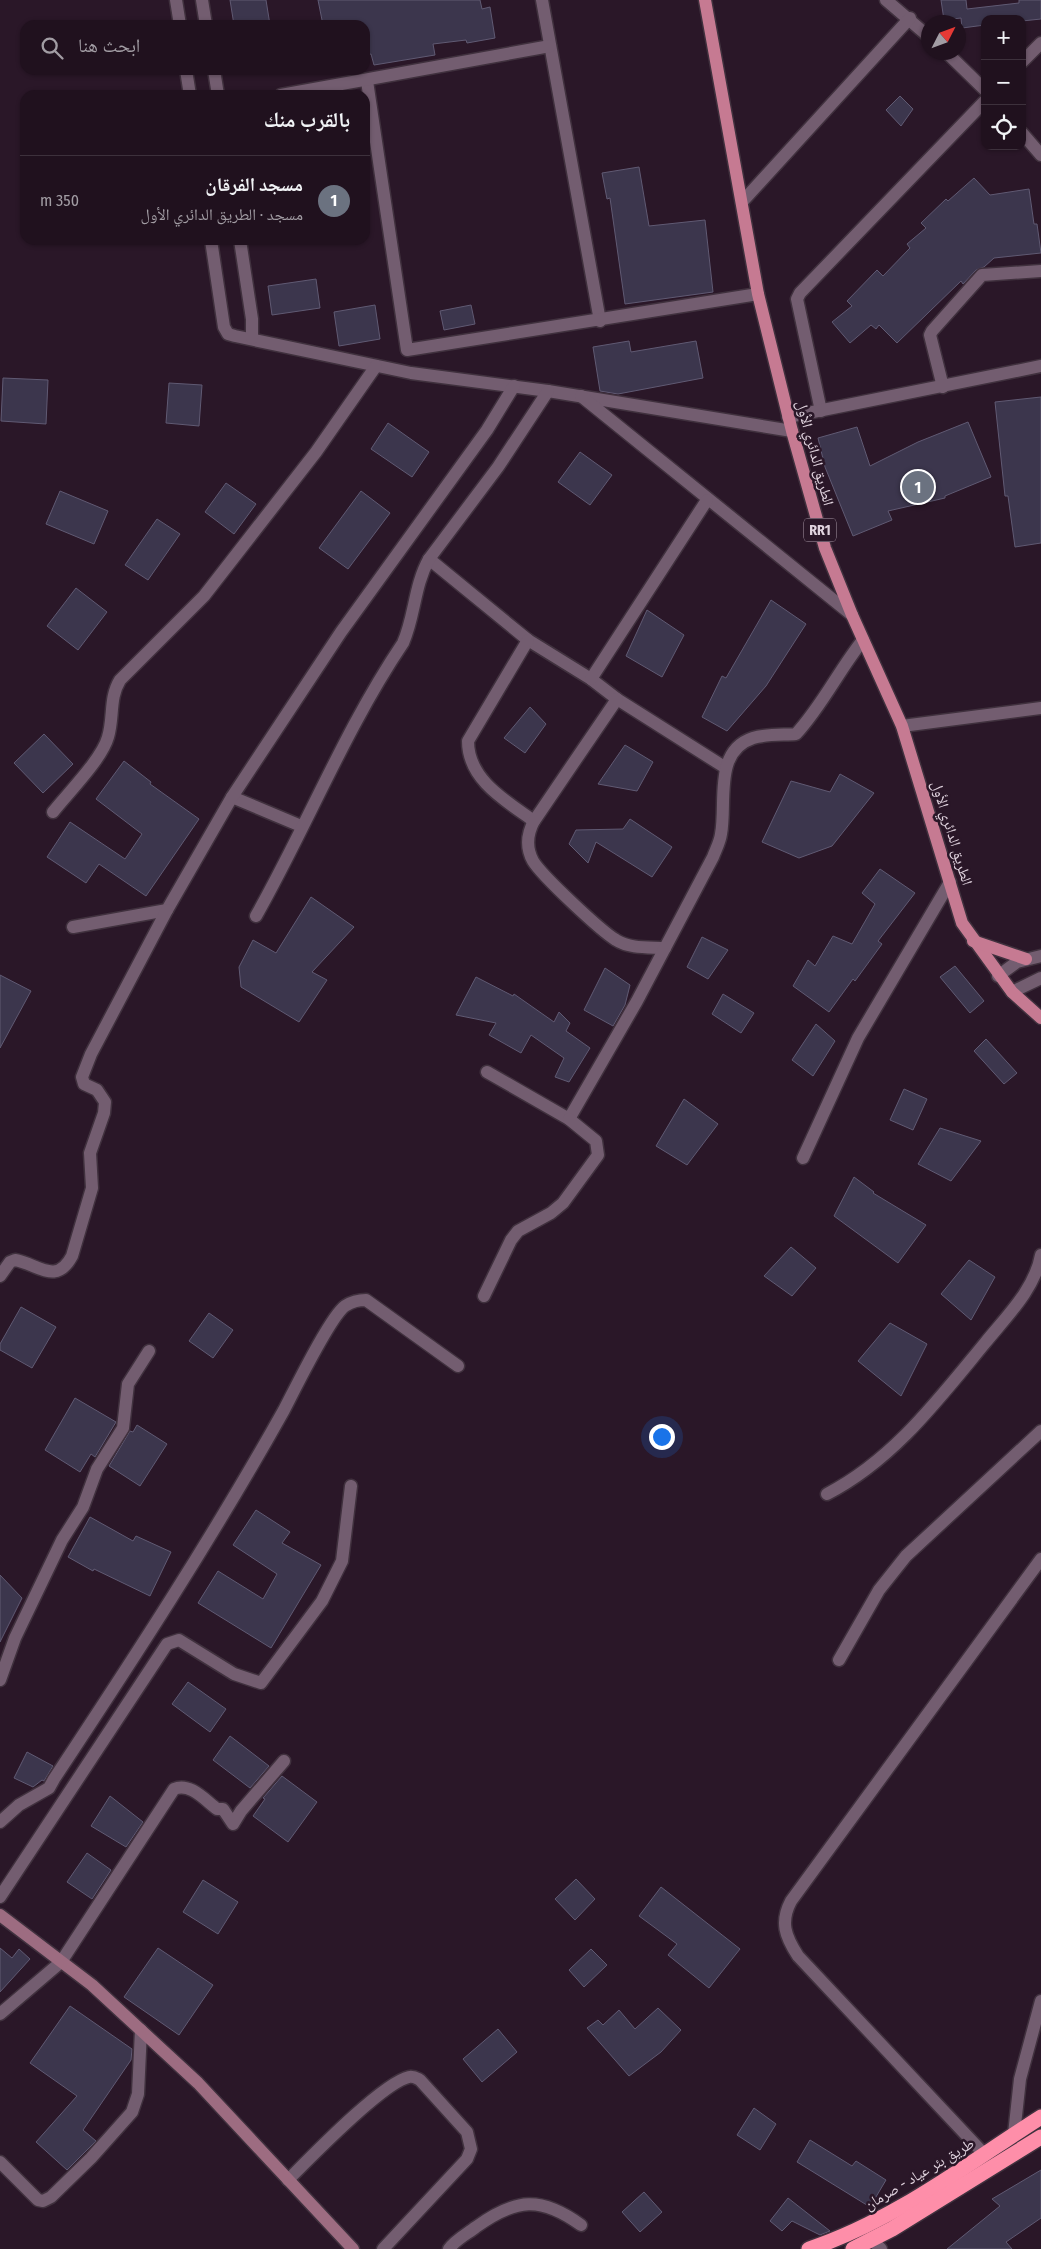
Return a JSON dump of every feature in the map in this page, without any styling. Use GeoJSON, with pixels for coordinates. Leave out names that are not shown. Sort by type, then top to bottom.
{"type":"FeatureCollection","features":[{"type":"Feature","properties":{"kind":"highway","name":"طريق بئر عياد - صرمان"},"geometry":{"type":"LineString","coordinates":[[809,2249],[840,2238],[883,2216],[985,2155],[1041,2117]]}},
{"type":"Feature","properties":{"kind":"highway"},"geometry":{"type":"LineString","coordinates":[[853,2249],[877,2244],[1041,2137]]}},
{"type":"Feature","properties":{"kind":"main road","name":"الطريق الدائري الأول"},"geometry":{"type":"LineString","coordinates":[[705,0],[758,294],[788,417],[825,548],[852,615],[902,726],[962,923],[998,976],[1012,992],[1041,1018]]}},
{"type":"Feature","properties":{"kind":"main road"},"geometry":{"type":"LineString","coordinates":[[973,941],[1026,959]]}},
{"type":"Feature","properties":{"kind":"street"},"geometry":{"type":"LineString","coordinates":[[176,0],[179,20]]}},
{"type":"Feature","properties":{"kind":"street"},"geometry":{"type":"LineString","coordinates":[[202,0],[205,20]]}},
{"type":"Feature","properties":{"kind":"street"},"geometry":{"type":"LineString","coordinates":[[542,0],[600,321]]}},
{"type":"Feature","properties":{"kind":"street"},"geometry":{"type":"LineString","coordinates":[[886,0],[921,29]]}},
{"type":"Feature","properties":{"kind":"street"},"geometry":{"type":"LineString","coordinates":[[742,202],[910,18]]}},
{"type":"Feature","properties":{"kind":"street"},"geometry":{"type":"LineString","coordinates":[[1024,60],[1041,43]]}},
{"type":"Feature","properties":{"kind":"street"},"geometry":{"type":"LineString","coordinates":[[310,90],[550,46]]}},
{"type":"Feature","properties":{"kind":"street"},"geometry":{"type":"LineString","coordinates":[[1026,60],[1041,58]]}},
{"type":"Feature","properties":{"kind":"street"},"geometry":{"type":"LineString","coordinates":[[954,60],[981,86]]}},
{"type":"Feature","properties":{"kind":"street"},"geometry":{"type":"LineString","coordinates":[[187,75],[189,90]]}},
{"type":"Feature","properties":{"kind":"street"},"geometry":{"type":"LineString","coordinates":[[215,75],[217,90]]}},
{"type":"Feature","properties":{"kind":"street"},"geometry":{"type":"LineString","coordinates":[[367,80],[368,90]]}},
{"type":"Feature","properties":{"kind":"street"},"geometry":{"type":"LineString","coordinates":[[370,100],[411,373]]}},
{"type":"Feature","properties":{"kind":"street"},"geometry":{"type":"LineString","coordinates":[[821,411],[797,299],[800,293],[981,105]]}},
{"type":"Feature","properties":{"kind":"street"},"geometry":{"type":"LineString","coordinates":[[1026,138],[1041,155]]}},
{"type":"Feature","properties":{"kind":"street"},"geometry":{"type":"LineString","coordinates":[[212,245],[224,327],[228,334],[411,373],[581,396],[792,432]]}},
{"type":"Feature","properties":{"kind":"street"},"geometry":{"type":"LineString","coordinates":[[241,245],[252,319],[252,338]]}},
{"type":"Feature","properties":{"kind":"street"},"geometry":{"type":"LineString","coordinates":[[943,387],[930,335],[932,331],[982,275],[1041,271]]}},
{"type":"Feature","properties":{"kind":"street"},"geometry":{"type":"LineString","coordinates":[[407,350],[600,321],[758,294]]}},
{"type":"Feature","properties":{"kind":"street"},"geometry":{"type":"LineString","coordinates":[[53,812],[102,751],[111,728],[114,690],[120,680],[204,596],[316,452],[376,366]]}},
{"type":"Feature","properties":{"kind":"street"},"geometry":{"type":"LineString","coordinates":[[788,417],[1041,366]]}},
{"type":"Feature","properties":{"kind":"street"},"geometry":{"type":"LineString","coordinates":[[0,1276],[10,1262],[15,1260],[51,1272],[59,1271],[68,1264],[92,1188],[90,1153],[104,1114],[105,1102],[97,1090],[84,1084],[82,1078],[91,1054],[167,910],[232,797],[341,632],[487,430],[514,386]]}},
{"type":"Feature","properties":{"kind":"street"},"geometry":{"type":"LineString","coordinates":[[256,916],[280,873],[301,826],[358,715],[404,643],[409,631],[420,574],[429,559],[498,467],[548,391]]}},
{"type":"Feature","properties":{"kind":"street"},"geometry":{"type":"LineString","coordinates":[[581,396],[707,500],[852,615]]}},
{"type":"Feature","properties":{"kind":"street"},"geometry":{"type":"LineString","coordinates":[[591,679],[707,500]]}},
{"type":"Feature","properties":{"kind":"street"},"geometry":{"type":"LineString","coordinates":[[429,559],[528,640],[591,679],[616,699],[726,768]]}},
{"type":"Feature","properties":{"kind":"street"},"geometry":{"type":"LineString","coordinates":[[528,640],[468,741],[468,749],[481,779],[496,795],[534,821]]}},
{"type":"Feature","properties":{"kind":"street"},"geometry":{"type":"LineString","coordinates":[[569,1119],[633,1009],[713,857],[721,835],[726,768],[731,756],[740,744],[755,738],[796,734],[808,721],[848,658],[863,640]]}},
{"type":"Feature","properties":{"kind":"street"},"geometry":{"type":"LineString","coordinates":[[616,699],[534,821],[529,830],[528,845],[534,861],[561,891],[616,940],[628,945],[665,948]]}},
{"type":"Feature","properties":{"kind":"street"},"geometry":{"type":"LineString","coordinates":[[902,726],[1041,708]]}},
{"type":"Feature","properties":{"kind":"street"},"geometry":{"type":"LineString","coordinates":[[232,797],[301,826]]}},
{"type":"Feature","properties":{"kind":"street"},"geometry":{"type":"LineString","coordinates":[[803,1158],[858,1038],[950,882]]}},
{"type":"Feature","properties":{"kind":"street"},"geometry":{"type":"LineString","coordinates":[[73,927],[167,910]]}},
{"type":"Feature","properties":{"kind":"street"},"geometry":{"type":"LineString","coordinates":[[998,976],[1026,959],[1041,956]]}},
{"type":"Feature","properties":{"kind":"street"},"geometry":{"type":"LineString","coordinates":[[1012,992],[1041,978]]}},
{"type":"Feature","properties":{"kind":"street"},"geometry":{"type":"LineString","coordinates":[[484,1296],[511,1240],[518,1232],[551,1213],[563,1203],[598,1155],[596,1141],[569,1119],[487,1072]]}},
{"type":"Feature","properties":{"kind":"street"},"geometry":{"type":"LineString","coordinates":[[827,1494],[865,1471],[930,1410],[1025,1294],[1041,1254]]}},
{"type":"Feature","properties":{"kind":"street"},"geometry":{"type":"LineString","coordinates":[[0,1822],[19,1805],[49,1788],[196,1562],[236,1496],[325,1335],[344,1307],[356,1300],[366,1300],[458,1366]]}},
{"type":"Feature","properties":{"kind":"street"},"geometry":{"type":"LineString","coordinates":[[0,1680],[15,1638],[58,1549],[83,1507],[98,1469],[123,1428],[128,1384],[149,1351]]}},
{"type":"Feature","properties":{"kind":"street"},"geometry":{"type":"LineString","coordinates":[[839,1660],[890,1574],[1041,1431]]}},
{"type":"Feature","properties":{"kind":"street"},"geometry":{"type":"LineString","coordinates":[[0,1897],[167,1644],[179,1640],[234,1674],[261,1683],[322,1600],[342,1561],[351,1486]]}},
{"type":"Feature","properties":{"kind":"street"},"geometry":{"type":"LineString","coordinates":[[985,2155],[798,1956],[784,1929],[785,1913],[791,1901],[1041,1559]]}},
{"type":"Feature","properties":{"kind":"street"},"geometry":{"type":"LineString","coordinates":[[0,2014],[62,1962],[174,1789],[180,1786],[188,1788],[217,1809],[223,1809],[233,1824],[241,1811],[284,1761]]}},
{"type":"Feature","properties":{"kind":"street"},"geometry":{"type":"LineString","coordinates":[[0,1914],[92,1985],[198,2083],[353,2249]]}},
{"type":"Feature","properties":{"kind":"street"},"geometry":{"type":"LineString","coordinates":[[1014,2134],[1020,2079],[1041,2001]]}},
{"type":"Feature","properties":{"kind":"street"},"geometry":{"type":"LineString","coordinates":[[0,2162],[38,2200],[43,2201],[51,2197],[91,2158],[132,2112],[138,2094],[140,2030]]}},
{"type":"Feature","properties":{"kind":"street"},"geometry":{"type":"LineString","coordinates":[[288,2180],[374,2100],[408,2078],[414,2077],[420,2080],[466,2132],[471,2149],[467,2159],[382,2249]]}},
{"type":"Feature","properties":{"kind":"street"},"geometry":{"type":"LineString","coordinates":[[449,2249],[490,2217],[512,2207],[533,2203],[550,2206],[581,2225]]}},
{"type":"Feature","properties":{"kind":"building"},"geometry":{"type":"Polygon","coordinates":[[[230,0],[266,0],[269,20],[233,20],[230,0]]]}},
{"type":"Feature","properties":{"kind":"building"},"geometry":{"type":"Polygon","coordinates":[[[318,0],[480,0],[482,9],[490,7],[495,38],[467,43],[466,40],[433,44],[435,55],[374,65],[370,54],[370,20],[322,20],[318,0]]]}},
{"type":"Feature","properties":{"kind":"building"},"geometry":{"type":"Polygon","coordinates":[[[941,0],[966,0],[967,9],[1019,3],[1019,0],[1041,0],[1041,19],[1026,21],[1026,15],[981,15],[981,26],[966,27],[966,15],[943,15],[941,0]]]}},
{"type":"Feature","properties":{"kind":"building"},"geometry":{"type":"Polygon","coordinates":[[[900,96],[913,109],[901,126],[886,110],[900,96]]]}},
{"type":"Feature","properties":{"kind":"building"},"geometry":{"type":"Polygon","coordinates":[[[639,167],[649,226],[705,220],[713,292],[625,304],[610,198],[607,199],[602,173],[639,167]]]}},
{"type":"Feature","properties":{"kind":"building"},"geometry":{"type":"Polygon","coordinates":[[[974,178],[990,195],[1029,189],[1034,224],[1037,224],[1041,253],[994,258],[984,267],[976,270],[963,284],[961,281],[897,343],[879,325],[876,329],[871,325],[850,343],[832,322],[852,306],[847,301],[877,270],[883,276],[910,248],[907,244],[926,228],[921,223],[946,199],[948,201],[974,178]]]}},
{"type":"Feature","properties":{"kind":"building"},"geometry":{"type":"Polygon","coordinates":[[[316,279],[320,308],[272,315],[268,286],[316,279]]]}},
{"type":"Feature","properties":{"kind":"building"},"geometry":{"type":"Polygon","coordinates":[[[375,305],[380,339],[339,346],[334,312],[375,305]]]}},
{"type":"Feature","properties":{"kind":"building"},"geometry":{"type":"Polygon","coordinates":[[[471,305],[475,324],[444,330],[440,311],[471,305]]]}},
{"type":"Feature","properties":{"kind":"building"},"geometry":{"type":"Polygon","coordinates":[[[629,341],[631,352],[696,341],[703,378],[618,394],[600,391],[593,347],[629,341]]]}},
{"type":"Feature","properties":{"kind":"building"},"geometry":{"type":"Polygon","coordinates":[[[3,378],[48,380],[46,424],[1,421],[3,378]]]}},
{"type":"Feature","properties":{"kind":"building"},"geometry":{"type":"Polygon","coordinates":[[[169,383],[202,385],[199,426],[166,423],[169,383]]]}},
{"type":"Feature","properties":{"kind":"building"},"geometry":{"type":"Polygon","coordinates":[[[1041,397],[1041,543],[1015,547],[1008,496],[1005,496],[995,402],[1041,397]]]}},
{"type":"Feature","properties":{"kind":"building"},"geometry":{"type":"Polygon","coordinates":[[[968,422],[991,477],[945,496],[945,498],[888,511],[892,520],[853,536],[825,467],[818,438],[857,427],[870,466],[918,442],[968,422]]]}},
{"type":"Feature","properties":{"kind":"building"},"geometry":{"type":"Polygon","coordinates":[[[388,423],[429,452],[412,477],[371,449],[388,423]]]}},
{"type":"Feature","properties":{"kind":"building"},"geometry":{"type":"Polygon","coordinates":[[[580,452],[612,475],[590,505],[558,482],[580,452]]]}},
{"type":"Feature","properties":{"kind":"building"},"geometry":{"type":"Polygon","coordinates":[[[226,483],[256,504],[234,534],[205,512],[226,483]]]}},
{"type":"Feature","properties":{"kind":"building"},"geometry":{"type":"Polygon","coordinates":[[[60,491],[108,511],[94,544],[46,524],[60,491]]]}},
{"type":"Feature","properties":{"kind":"building"},"geometry":{"type":"Polygon","coordinates":[[[361,491],[390,513],[348,569],[319,548],[361,491]]]}},
{"type":"Feature","properties":{"kind":"building"},"geometry":{"type":"Polygon","coordinates":[[[157,519],[180,534],[148,580],[125,565],[157,519]]]}},
{"type":"Feature","properties":{"kind":"building"},"geometry":{"type":"Polygon","coordinates":[[[76,588],[107,612],[78,650],[47,626],[76,588]]]}},
{"type":"Feature","properties":{"kind":"building"},"geometry":{"type":"Polygon","coordinates":[[[771,600],[806,624],[766,686],[727,731],[702,717],[722,676],[726,678],[771,600]]]}},
{"type":"Feature","properties":{"kind":"building"},"geometry":{"type":"Polygon","coordinates":[[[647,610],[684,635],[662,677],[626,656],[647,610]]]}},
{"type":"Feature","properties":{"kind":"building"},"geometry":{"type":"Polygon","coordinates":[[[530,707],[546,724],[525,753],[504,738],[530,707]]]}},
{"type":"Feature","properties":{"kind":"building"},"geometry":{"type":"Polygon","coordinates":[[[44,734],[73,764],[43,793],[14,763],[44,734]]]}},
{"type":"Feature","properties":{"kind":"building"},"geometry":{"type":"Polygon","coordinates":[[[625,745],[653,762],[637,791],[598,784],[625,745]]]}},
{"type":"Feature","properties":{"kind":"building"},"geometry":{"type":"Polygon","coordinates":[[[124,761],[151,782],[150,784],[199,819],[146,896],[99,864],[86,883],[47,857],[70,822],[125,859],[142,834],[96,799],[124,761]]]}},
{"type":"Feature","properties":{"kind":"building"},"geometry":{"type":"Polygon","coordinates":[[[840,774],[874,793],[832,846],[799,858],[762,842],[791,781],[830,792],[840,774]]]}},
{"type":"Feature","properties":{"kind":"building"},"geometry":{"type":"Polygon","coordinates":[[[630,819],[672,847],[652,877],[596,842],[588,863],[569,844],[576,830],[623,829],[630,819]]]}},
{"type":"Feature","properties":{"kind":"building"},"geometry":{"type":"Polygon","coordinates":[[[880,869],[915,893],[878,941],[882,944],[829,1012],[793,986],[808,960],[815,966],[833,936],[852,944],[875,904],[862,893],[880,869]]]}},
{"type":"Feature","properties":{"kind":"building"},"geometry":{"type":"Polygon","coordinates":[[[311,897],[354,927],[312,972],[327,980],[299,1022],[241,987],[239,967],[253,940],[276,953],[311,897]]]}},
{"type":"Feature","properties":{"kind":"building"},"geometry":{"type":"Polygon","coordinates":[[[702,937],[728,950],[708,979],[687,967],[702,937]]]}},
{"type":"Feature","properties":{"kind":"building"},"geometry":{"type":"Polygon","coordinates":[[[955,966],[984,1001],[970,1013],[940,977],[955,966]]]}},
{"type":"Feature","properties":{"kind":"building"},"geometry":{"type":"Polygon","coordinates":[[[605,968],[630,985],[625,1005],[613,1026],[584,1010],[605,968]]]}},
{"type":"Feature","properties":{"kind":"building"},"geometry":{"type":"Polygon","coordinates":[[[0,975],[31,991],[0,1048],[0,975]]]}},
{"type":"Feature","properties":{"kind":"building"},"geometry":{"type":"Polygon","coordinates":[[[476,977],[513,996],[514,994],[554,1022],[559,1012],[570,1023],[566,1031],[590,1048],[569,1082],[555,1077],[564,1058],[531,1035],[521,1053],[489,1035],[496,1023],[456,1015],[476,977]]]}},
{"type":"Feature","properties":{"kind":"building"},"geometry":{"type":"Polygon","coordinates":[[[723,994],[754,1013],[741,1033],[712,1014],[723,994]]]}},
{"type":"Feature","properties":{"kind":"building"},"geometry":{"type":"Polygon","coordinates":[[[816,1024],[835,1041],[813,1076],[792,1060],[816,1024]]]}},
{"type":"Feature","properties":{"kind":"building"},"geometry":{"type":"Polygon","coordinates":[[[986,1039],[1017,1073],[1004,1084],[974,1051],[986,1039]]]}},
{"type":"Feature","properties":{"kind":"building"},"geometry":{"type":"Polygon","coordinates":[[[904,1089],[927,1099],[913,1130],[890,1120],[904,1089]]]}},
{"type":"Feature","properties":{"kind":"building"},"geometry":{"type":"Polygon","coordinates":[[[684,1099],[718,1124],[687,1165],[656,1146],[684,1099]]]}},
{"type":"Feature","properties":{"kind":"building"},"geometry":{"type":"Polygon","coordinates":[[[940,1128],[981,1141],[951,1181],[918,1164],[940,1128]]]}},
{"type":"Feature","properties":{"kind":"building"},"geometry":{"type":"Polygon","coordinates":[[[854,1177],[873,1193],[926,1225],[898,1263],[834,1216],[854,1177]]]}},
{"type":"Feature","properties":{"kind":"building"},"geometry":{"type":"Polygon","coordinates":[[[791,1247],[816,1268],[792,1296],[764,1276],[791,1247]]]}},
{"type":"Feature","properties":{"kind":"building"},"geometry":{"type":"Polygon","coordinates":[[[969,1260],[995,1277],[971,1320],[941,1294],[969,1260]]]}},
{"type":"Feature","properties":{"kind":"building"},"geometry":{"type":"Polygon","coordinates":[[[21,1307],[56,1327],[32,1368],[0,1350],[0,1344],[21,1307]]]}},
{"type":"Feature","properties":{"kind":"building"},"geometry":{"type":"Polygon","coordinates":[[[209,1313],[233,1330],[213,1358],[189,1341],[209,1313]]]}},
{"type":"Feature","properties":{"kind":"building"},"geometry":{"type":"Polygon","coordinates":[[[890,1323],[927,1344],[901,1396],[858,1361],[890,1323]]]}},
{"type":"Feature","properties":{"kind":"building"},"geometry":{"type":"Polygon","coordinates":[[[75,1398],[116,1422],[95,1457],[91,1454],[80,1472],[45,1450],[75,1398]]]}},
{"type":"Feature","properties":{"kind":"building"},"geometry":{"type":"Polygon","coordinates":[[[137,1425],[167,1444],[140,1486],[109,1466],[130,1431],[133,1432],[137,1425]]]}},
{"type":"Feature","properties":{"kind":"building"},"geometry":{"type":"Polygon","coordinates":[[[256,1510],[290,1532],[282,1543],[321,1565],[271,1648],[198,1603],[218,1571],[263,1599],[277,1574],[233,1545],[256,1510]]]}},
{"type":"Feature","properties":{"kind":"building"},"geometry":{"type":"Polygon","coordinates":[[[90,1517],[133,1541],[136,1536],[171,1552],[150,1596],[94,1569],[93,1571],[68,1557],[90,1517]]]}},
{"type":"Feature","properties":{"kind":"building"},"geometry":{"type":"Polygon","coordinates":[[[0,1575],[22,1598],[0,1642],[0,1575]]]}},
{"type":"Feature","properties":{"kind":"building"},"geometry":{"type":"Polygon","coordinates":[[[188,1682],[226,1709],[210,1732],[172,1704],[188,1682]]]}},
{"type":"Feature","properties":{"kind":"building"},"geometry":{"type":"Polygon","coordinates":[[[230,1736],[269,1766],[250,1788],[213,1760],[230,1736]]]}},
{"type":"Feature","properties":{"kind":"building"},"geometry":{"type":"Polygon","coordinates":[[[27,1752],[53,1766],[44,1781],[42,1780],[33,1787],[14,1778],[27,1752]]]}},
{"type":"Feature","properties":{"kind":"building"},"geometry":{"type":"Polygon","coordinates":[[[282,1776],[317,1802],[288,1842],[253,1816],[265,1799],[263,1798],[282,1776]]]}},
{"type":"Feature","properties":{"kind":"building"},"geometry":{"type":"Polygon","coordinates":[[[110,1796],[143,1822],[126,1847],[91,1826],[110,1796]]]}},
{"type":"Feature","properties":{"kind":"building"},"geometry":{"type":"Polygon","coordinates":[[[87,1853],[111,1870],[92,1899],[67,1882],[87,1853]]]}},
{"type":"Feature","properties":{"kind":"building"},"geometry":{"type":"Polygon","coordinates":[[[576,1879],[595,1899],[575,1920],[555,1899],[576,1879]]]}},
{"type":"Feature","properties":{"kind":"building"},"geometry":{"type":"Polygon","coordinates":[[[203,1880],[238,1902],[218,1934],[183,1912],[203,1880]]]}},
{"type":"Feature","properties":{"kind":"building"},"geometry":{"type":"Polygon","coordinates":[[[661,1887],[740,1949],[709,1988],[668,1955],[677,1944],[639,1916],[661,1887]]]}},
{"type":"Feature","properties":{"kind":"building"},"geometry":{"type":"Polygon","coordinates":[[[0,1948],[12,1958],[19,1949],[30,1959],[0,1992],[0,1948]]]}},
{"type":"Feature","properties":{"kind":"building"},"geometry":{"type":"Polygon","coordinates":[[[158,1948],[213,1985],[179,2035],[124,1997],[158,1948]]]}},
{"type":"Feature","properties":{"kind":"building"},"geometry":{"type":"Polygon","coordinates":[[[591,1949],[607,1965],[584,1987],[569,1970],[591,1949]]]}},
{"type":"Feature","properties":{"kind":"building"},"geometry":{"type":"Polygon","coordinates":[[[70,2006],[132,2049],[131,2060],[83,2130],[96,2141],[67,2170],[36,2142],[77,2096],[30,2063],[70,2006]]]}},
{"type":"Feature","properties":{"kind":"building"},"geometry":{"type":"Polygon","coordinates":[[[658,2008],[681,2030],[661,2052],[629,2076],[587,2028],[598,2020],[603,2025],[619,2010],[635,2029],[658,2008]]]}},
{"type":"Feature","properties":{"kind":"building"},"geometry":{"type":"Polygon","coordinates":[[[498,2029],[517,2052],[482,2082],[463,2059],[498,2029]]]}},
{"type":"Feature","properties":{"kind":"building"},"geometry":{"type":"Polygon","coordinates":[[[754,2108],[776,2124],[760,2150],[737,2135],[754,2108]]]}},
{"type":"Feature","properties":{"kind":"building"},"geometry":{"type":"Polygon","coordinates":[[[810,2140],[852,2166],[856,2161],[886,2180],[870,2207],[797,2162],[810,2140]]]}},
{"type":"Feature","properties":{"kind":"building"},"geometry":{"type":"Polygon","coordinates":[[[1041,2170],[1041,2218],[1006,2242],[1012,2249],[947,2249],[1000,2206],[992,2199],[1041,2170]]]}},
{"type":"Feature","properties":{"kind":"building"},"geometry":{"type":"Polygon","coordinates":[[[644,2192],[662,2212],[640,2232],[622,2212],[644,2192]]]}},
{"type":"Feature","properties":{"kind":"building"},"geometry":{"type":"Polygon","coordinates":[[[788,2198],[830,2231],[820,2235],[792,2221],[782,2231],[770,2221],[788,2198]]]}},
{"type":"Feature","properties":{"kind":"place","name":"مسجد الفرقان"},"geometry":{"type":"Point","coordinates":[918,487]}}]}
